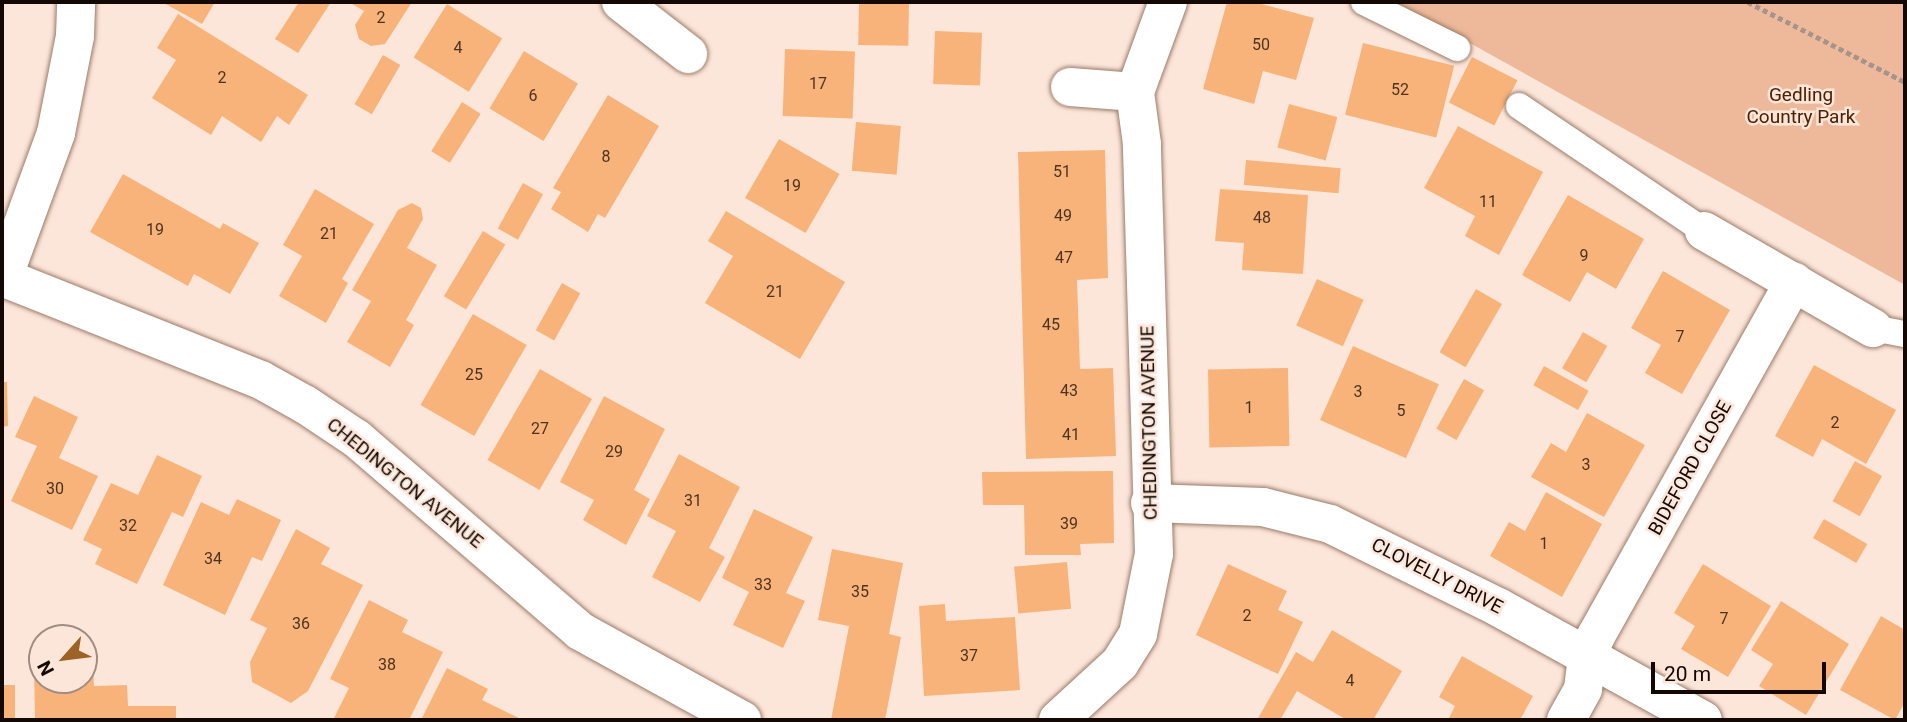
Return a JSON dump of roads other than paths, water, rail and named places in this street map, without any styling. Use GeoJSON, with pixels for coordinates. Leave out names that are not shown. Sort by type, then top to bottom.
{"type":"FeatureCollection","features":[{"type":"Feature","properties":{"kind":"street"},"geometry":{"type":"LineString","coordinates":[[2,277],[56,134],[75,36],[76,2]]}},
{"type":"Feature","properties":{"kind":"street","name":"CHEDINGTON AVENUE"},"geometry":{"type":"LineString","coordinates":[[1058,720],[1120,663],[1138,634],[1154,554],[1150,503],[1142,144],[1135,92],[1168,2]]}},
{"type":"Feature","properties":{"kind":"street"},"geometry":{"type":"LineString","coordinates":[[626,3],[688,54]]}},
{"type":"Feature","properties":{"kind":"street"},"geometry":{"type":"LineString","coordinates":[[1070,87],[1135,92]]}},
{"type":"Feature","properties":{"kind":"street"},"geometry":{"type":"LineString","coordinates":[[1704,231],[1889,331]]}},
{"type":"Feature","properties":{"kind":"street","name":"CHEDINGTON AVENUE"},"geometry":{"type":"LineString","coordinates":[[2,277],[261,380],[306,405],[366,447],[580,631],[721,716]]}},
{"type":"Feature","properties":{"kind":"street","name":"BIDEFORD CLOSE"},"geometry":{"type":"LineString","coordinates":[[1587,656],[1794,281]]}},
{"type":"Feature","properties":{"kind":"street","name":"CLOVELLY DRIVE"},"geometry":{"type":"LineString","coordinates":[[1150,503],[1263,508],[1330,524],[1587,656],[1703,720]]}},
{"type":"Feature","properties":{"kind":"street"},"geometry":{"type":"LineString","coordinates":[[1566,720],[1583,689],[1587,656]]}},
{"type":"Feature","properties":{"kind":"lane"},"geometry":{"type":"LineString","coordinates":[[1364,2],[1457,48]]}},
{"type":"Feature","properties":{"kind":"lane"},"geometry":{"type":"LineString","coordinates":[[1519,106],[1704,231]]}},
{"type":"Feature","properties":{"kind":"park label","name":"Gedling Country Park"},"geometry":{"type":"Point","coordinates":[1801,106]}}]}
